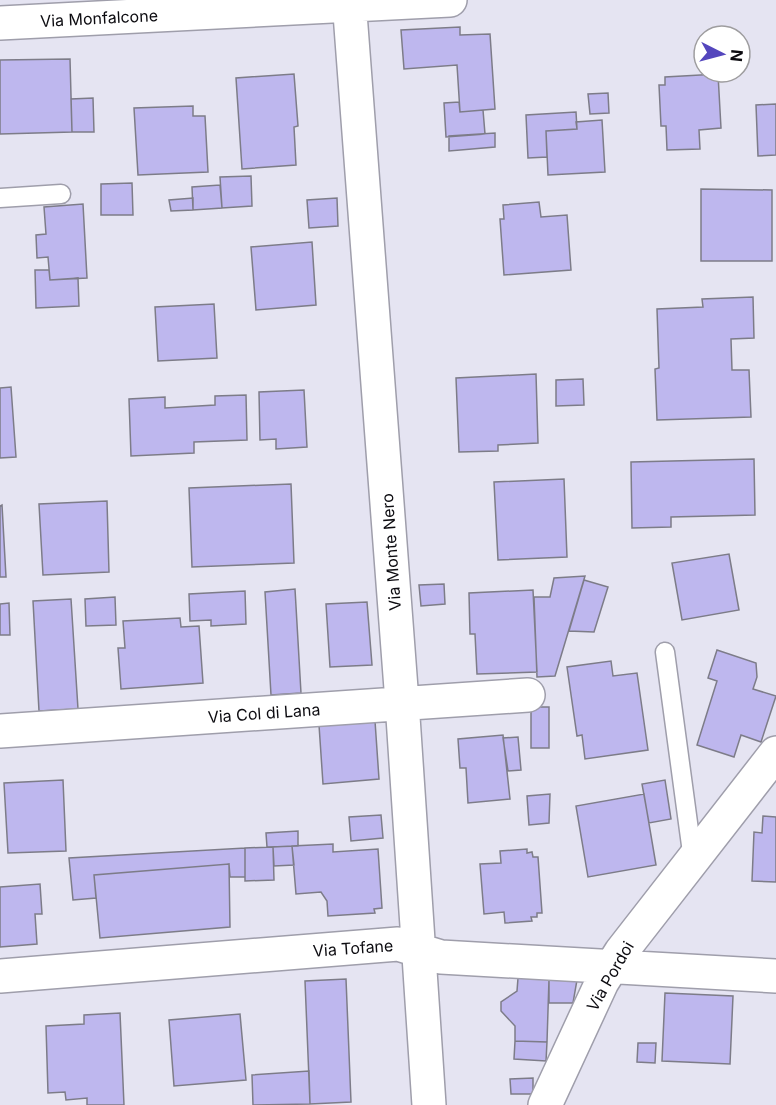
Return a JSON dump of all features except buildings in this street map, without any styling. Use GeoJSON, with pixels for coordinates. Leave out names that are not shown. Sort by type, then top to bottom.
{"type":"FeatureCollection","features":[{"type":"Feature","properties":{"kind":"street","name":"Via Monfalcone"},"geometry":{"type":"LineString","coordinates":[[0,23],[349,3],[450,0]]}},
{"type":"Feature","properties":{"kind":"street","name":"Via Monte Nero"},"geometry":{"type":"LineString","coordinates":[[349,3],[402,702],[429,1105]]}},
{"type":"Feature","properties":{"kind":"street","name":"Via Col di Lana"},"geometry":{"type":"LineString","coordinates":[[0,731],[528,695]]}},
{"type":"Feature","properties":{"kind":"street","name":"Via Pordoi"},"geometry":{"type":"LineString","coordinates":[[545,1105],[611,967],[776,753]]}},
{"type":"Feature","properties":{"kind":"street","name":"Via Tofane"},"geometry":{"type":"LineString","coordinates":[[0,976],[398,944],[441,957],[776,976]]}},
{"type":"Feature","properties":{"kind":"lane"},"geometry":{"type":"LineString","coordinates":[[0,198],[61,194]]}},
{"type":"Feature","properties":{"kind":"lane"},"geometry":{"type":"LineString","coordinates":[[665,652],[693,860]]}}]}
